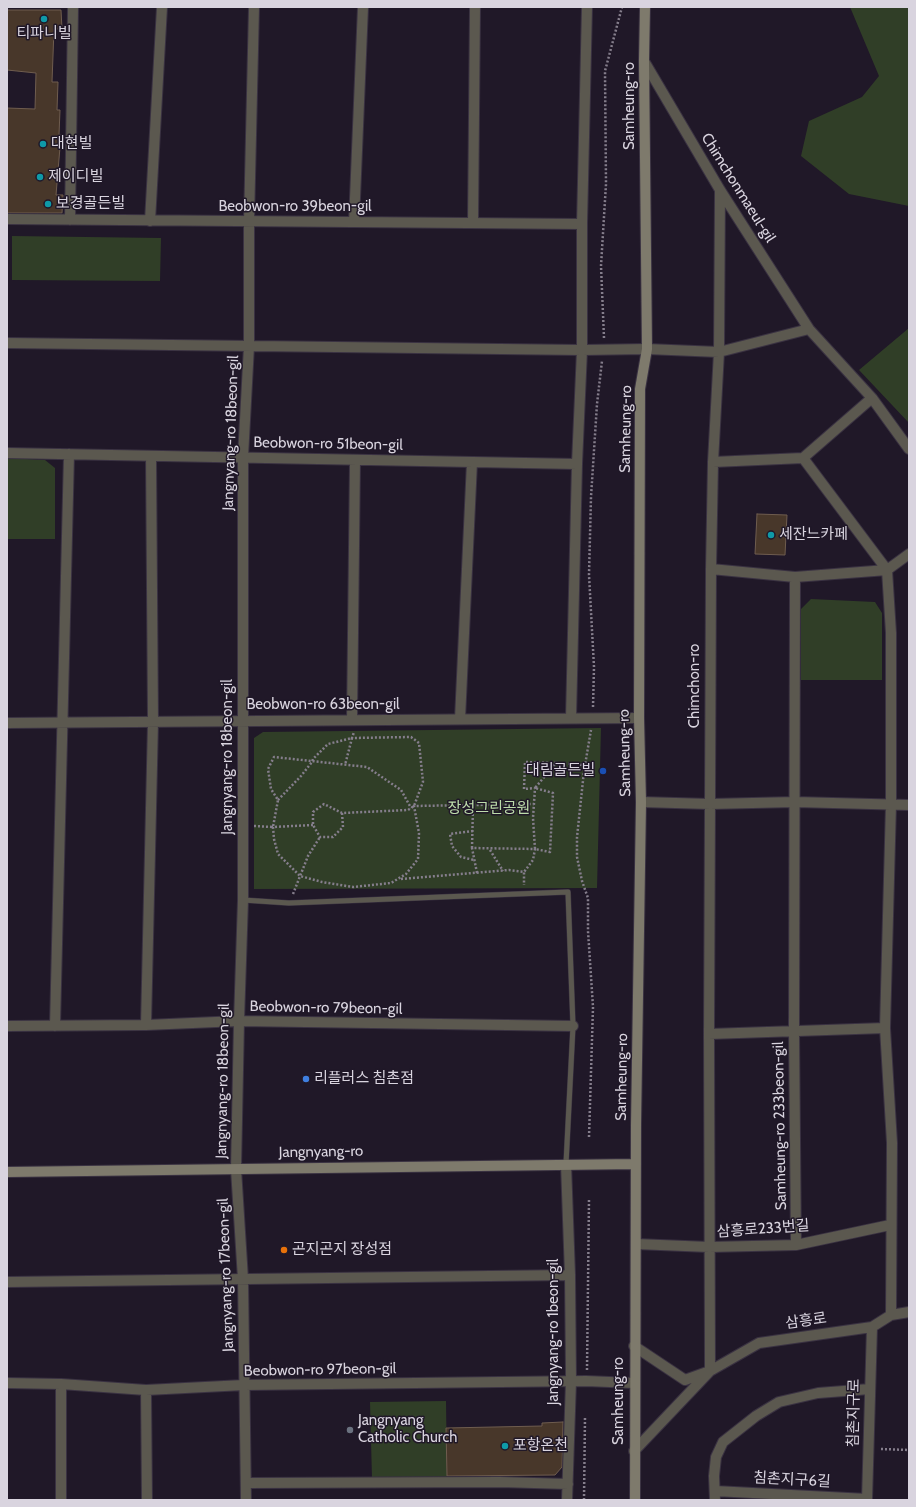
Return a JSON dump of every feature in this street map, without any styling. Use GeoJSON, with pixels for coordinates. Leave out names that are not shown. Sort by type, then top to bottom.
{"type":"FeatureCollection","features":[{"type":"Feature","properties":{"kind":"main road","name":"Samheung-ro"},"geometry":{"type":"LineString","coordinates":[[635,1500],[634,1346],[641,802],[639,718],[640,389],[647,349],[644,7]]}},
{"type":"Feature","properties":{"kind":"main road","name":"Jangnyang-ro"},"geometry":{"type":"LineString","coordinates":[[7,1172],[636,1164]]}},
{"type":"Feature","properties":{"kind":"street"},"geometry":{"type":"LineString","coordinates":[[70,220],[74,7]]}},
{"type":"Feature","properties":{"kind":"street"},"geometry":{"type":"LineString","coordinates":[[150,221],[162,7]]}},
{"type":"Feature","properties":{"kind":"street","name":"Jangnyang-ro 18beon-gil"},"geometry":{"type":"LineString","coordinates":[[236,1168],[239,1022],[244,900],[242,826],[244,721],[243,457],[249,346],[249,221],[254,7]]}},
{"type":"Feature","properties":{"kind":"street"},"geometry":{"type":"LineString","coordinates":[[354,222],[363,7]]}},
{"type":"Feature","properties":{"kind":"street"},"geometry":{"type":"LineString","coordinates":[[473,223],[475,7]]}},
{"type":"Feature","properties":{"kind":"street"},"geometry":{"type":"LineString","coordinates":[[571,718],[577,464],[582,350],[582,224],[587,7]]}},
{"type":"Feature","properties":{"kind":"street","name":"Chimchonmaeul-gil"},"geometry":{"type":"LineString","coordinates":[[644,61],[720,190],[809,329],[872,398],[909,449]]}},
{"type":"Feature","properties":{"kind":"street"},"geometry":{"type":"LineString","coordinates":[[720,190],[719,352],[713,462],[803,458],[872,398]]}},
{"type":"Feature","properties":{"kind":"street","name":"Beobwon-ro 39beon-gil"},"geometry":{"type":"LineString","coordinates":[[7,219],[582,224]]}},
{"type":"Feature","properties":{"kind":"street"},"geometry":{"type":"LineString","coordinates":[[7,343],[582,350],[647,349],[719,352],[809,329]]}},
{"type":"Feature","properties":{"kind":"street","name":"Beobwon-ro 51beon-gil"},"geometry":{"type":"LineString","coordinates":[[7,453],[577,464]]}},
{"type":"Feature","properties":{"kind":"street"},"geometry":{"type":"LineString","coordinates":[[55,1026],[61,722],[69,454]]}},
{"type":"Feature","properties":{"kind":"street"},"geometry":{"type":"LineString","coordinates":[[146,1025],[153,722],[152,456]]}},
{"type":"Feature","properties":{"kind":"street"},"geometry":{"type":"LineString","coordinates":[[803,458],[887,570],[891,633],[891,804],[885,1028],[892,1143],[890,1225],[891,1315]]}},
{"type":"Feature","properties":{"kind":"street"},"geometry":{"type":"LineString","coordinates":[[352,720],[355,460]]}},
{"type":"Feature","properties":{"kind":"street"},"geometry":{"type":"LineString","coordinates":[[460,719],[472,462]]}},
{"type":"Feature","properties":{"kind":"street","name":"Chimchon-ro"},"geometry":{"type":"LineString","coordinates":[[709,1034],[711,569],[713,462]]}},
{"type":"Feature","properties":{"kind":"street"},"geometry":{"type":"LineString","coordinates":[[711,569],[795,577],[887,570],[909,554]]}},
{"type":"Feature","properties":{"kind":"street"},"geometry":{"type":"LineString","coordinates":[[794,1030],[795,577]]}},
{"type":"Feature","properties":{"kind":"street","name":"Beobwon-ro 63beon-gil"},"geometry":{"type":"LineString","coordinates":[[7,723],[639,718]]}},
{"type":"Feature","properties":{"kind":"street"},"geometry":{"type":"LineString","coordinates":[[641,802],[710,804],[795,802],[909,805]]}},
{"type":"Feature","properties":{"kind":"street","name":"Beobwon-ro 79beon-gil"},"geometry":{"type":"LineString","coordinates":[[7,1026],[146,1025],[239,1022],[573,1026]]}},
{"type":"Feature","properties":{"kind":"street"},"geometry":{"type":"LineString","coordinates":[[710,1370],[709,1034],[885,1028]]}},
{"type":"Feature","properties":{"kind":"street","name":"Samheung-ro 233beon-gil"},"geometry":{"type":"LineString","coordinates":[[794,1030],[796,1245]]}},
{"type":"Feature","properties":{"kind":"street","name":"Jangnyang-ro 1beon-gil"},"geometry":{"type":"LineString","coordinates":[[566,1164],[570,1275],[571,1381],[567,1500]]}},
{"type":"Feature","properties":{"kind":"street","name":"Jangnyang-ro 17beon-gil"},"geometry":{"type":"LineString","coordinates":[[236,1168],[242,1279],[247,1483],[246,1500]]}},
{"type":"Feature","properties":{"kind":"street","name":"삼흥로233번길"},"geometry":{"type":"LineString","coordinates":[[636,1244],[709,1247],[796,1245],[890,1225]]}},
{"type":"Feature","properties":{"kind":"street"},"geometry":{"type":"LineString","coordinates":[[7,1282],[570,1275]]}},
{"type":"Feature","properties":{"kind":"street","name":"삼흥로"},"geometry":{"type":"LineString","coordinates":[[634,1346],[685,1380],[710,1370],[759,1343],[872,1327],[891,1315],[909,1312]]}},
{"type":"Feature","properties":{"kind":"street","name":"침촌지구로"},"geometry":{"type":"LineString","coordinates":[[867,1500],[872,1327]]}},
{"type":"Feature","properties":{"kind":"street","name":"삼흥로"},"geometry":{"type":"LineString","coordinates":[[634,1451],[710,1370]]}},
{"type":"Feature","properties":{"kind":"street","name":"Beobwon-ro 97beon-gil"},"geometry":{"type":"LineString","coordinates":[[7,1383],[61,1384],[146,1390],[244,1385],[571,1381],[634,1383]]}},
{"type":"Feature","properties":{"kind":"street"},"geometry":{"type":"LineString","coordinates":[[61,1384],[61,1500]]}},
{"type":"Feature","properties":{"kind":"street"},"geometry":{"type":"LineString","coordinates":[[715,1496],[716,1458],[723,1442],[756,1416],[779,1402],[818,1393],[870,1389]]}},
{"type":"Feature","properties":{"kind":"street"},"geometry":{"type":"LineString","coordinates":[[146,1390],[147,1500]]}},
{"type":"Feature","properties":{"kind":"street"},"geometry":{"type":"LineString","coordinates":[[247,1483],[492,1482],[568,1484]]}},
{"type":"Feature","properties":{"kind":"street","name":"침촌지구6길"},"geometry":{"type":"LineString","coordinates":[[715,1496],[867,1500]]}},
{"type":"Feature","properties":{"kind":"lane"},"geometry":{"type":"LineString","coordinates":[[244,900],[289,903],[568,892],[573,1026],[566,1164]]}},
{"type":"Feature","properties":{"kind":"path"},"geometry":{"type":"LineString","coordinates":[[590,1137],[593,1007],[588,939],[588,898],[582,881],[576,838],[585,765],[593,718],[594,667],[589,575],[591,497],[597,404],[604,349],[601,266],[606,184],[606,71],[622,7]]}},
{"type":"Feature","properties":{"kind":"path"},"geometry":{"type":"LineString","coordinates":[[345,765],[357,724],[352,720]]}},
{"type":"Feature","properties":{"kind":"path"},"geometry":{"type":"LineString","coordinates":[[278,800],[271,789],[268,769],[274,757],[304,759],[312,762],[367,767],[401,790],[412,807],[419,833],[418,859],[406,874],[391,883],[353,887],[322,882],[300,876],[278,854],[274,839],[273,827],[278,800],[312,762],[313,759],[328,744],[352,738],[411,737],[419,743],[423,782],[412,807]]}},
{"type":"Feature","properties":{"kind":"path"},"geometry":{"type":"LineString","coordinates":[[472,848],[490,850],[535,849],[550,852],[553,793],[535,788],[524,789],[525,762],[585,765]]}},
{"type":"Feature","properties":{"kind":"path"},"geometry":{"type":"LineString","coordinates":[[525,894],[524,872],[533,860],[535,849],[535,788],[556,763]]}},
{"type":"Feature","properties":{"kind":"path"},"geometry":{"type":"LineString","coordinates":[[320,837],[313,825],[313,812],[324,804],[342,813],[408,810],[412,807],[534,804]]}},
{"type":"Feature","properties":{"kind":"path"},"geometry":{"type":"LineString","coordinates":[[473,806],[472,848],[477,873]]}},
{"type":"Feature","properties":{"kind":"path"},"geometry":{"type":"LineString","coordinates":[[320,837],[333,837],[343,827],[342,813]]}},
{"type":"Feature","properties":{"kind":"path"},"geometry":{"type":"LineString","coordinates":[[242,826],[273,827],[313,825]]}},
{"type":"Feature","properties":{"kind":"path"},"geometry":{"type":"LineString","coordinates":[[472,831],[450,834],[452,846],[461,857],[474,860]]}},
{"type":"Feature","properties":{"kind":"path"},"geometry":{"type":"LineString","coordinates":[[289,903],[308,856],[320,837]]}},
{"type":"Feature","properties":{"kind":"path"},"geometry":{"type":"LineString","coordinates":[[490,850],[503,871]]}},
{"type":"Feature","properties":{"kind":"path"},"geometry":{"type":"LineString","coordinates":[[398,879],[503,871],[524,872]]}},
{"type":"Feature","properties":{"kind":"path"},"geometry":{"type":"LineString","coordinates":[[587,1374],[589,1199]]}},
{"type":"Feature","properties":{"kind":"path"},"geometry":{"type":"LineString","coordinates":[[584,1500],[585,1417]]}},
{"type":"Feature","properties":{"kind":"path"},"geometry":{"type":"LineString","coordinates":[[881,1450],[909,1450]]}},
{"type":"Feature","properties":{"kind":"green space"},"geometry":{"type":"Polygon","coordinates":[[[850,7],[909,7],[909,206],[849,194],[801,156],[809,121],[862,97],[879,76],[850,7]]]}},
{"type":"Feature","properties":{"kind":"green space"},"geometry":{"type":"Polygon","coordinates":[[[12,236],[161,238],[160,281],[12,280],[12,236]]]}},
{"type":"Feature","properties":{"kind":"green space"},"geometry":{"type":"Polygon","coordinates":[[[909,328],[909,423],[859,370],[909,328]]]}},
{"type":"Feature","properties":{"kind":"green space"},"geometry":{"type":"Polygon","coordinates":[[[7,458],[45,460],[55,468],[55,539],[7,539],[7,458]]]}},
{"type":"Feature","properties":{"kind":"green space"},"geometry":{"type":"Polygon","coordinates":[[[811,599],[875,602],[882,613],[882,680],[801,680],[801,609],[811,599]]]}},
{"type":"Feature","properties":{"kind":"green space","name":"장성그린공원"},"geometry":{"type":"Polygon","coordinates":[[[601,728],[597,888],[254,889],[254,738],[263,732],[601,728]]]}},
{"type":"Feature","properties":{"kind":"green space"},"geometry":{"type":"Polygon","coordinates":[[[446,1401],[447,1477],[372,1479],[370,1402],[446,1401]]]}},
{"type":"Feature","properties":{"kind":"building"},"geometry":{"type":"Polygon","coordinates":[[[7,10],[61,10],[62,29],[54,29],[52,82],[58,82],[57,110],[60,110],[59,135],[61,135],[56,195],[63,195],[62,213],[7,213],[7,108],[35,109],[36,73],[7,70],[7,10]]]}},
{"type":"Feature","properties":{"kind":"building","name":"세잔느카페"},"geometry":{"type":"Polygon","coordinates":[[[757,514],[787,515],[785,555],[755,554],[757,514]]]}},
{"type":"Feature","properties":{"kind":"building","name":"포항온천"},"geometry":{"type":"Polygon","coordinates":[[[563,1422],[562,1467],[555,1475],[447,1476],[446,1428],[542,1426],[542,1423],[563,1422]]]}},
{"type":"Feature","properties":{"kind":"place","name":"티파니빌"},"geometry":{"type":"Point","coordinates":[44,19]}},
{"type":"Feature","properties":{"kind":"place","name":"대현빌"},"geometry":{"type":"Point","coordinates":[43,144]}},
{"type":"Feature","properties":{"kind":"place","name":"제이디빌"},"geometry":{"type":"Point","coordinates":[40,177]}},
{"type":"Feature","properties":{"kind":"place","name":"보경골든빌"},"geometry":{"type":"Point","coordinates":[48,204]}},
{"type":"Feature","properties":{"kind":"place","name":"세잔느카페"},"geometry":{"type":"Point","coordinates":[771,535]}},
{"type":"Feature","properties":{"kind":"place","name":"대림골든빌"},"geometry":{"type":"Point","coordinates":[603,771]}},
{"type":"Feature","properties":{"kind":"place","name":"리플러스 침촌점"},"geometry":{"type":"Point","coordinates":[306,1079]}},
{"type":"Feature","properties":{"kind":"place","name":"곤지곤지 장성점"},"geometry":{"type":"Point","coordinates":[284,1250]}},
{"type":"Feature","properties":{"kind":"place","name":"Jangnyang Catholic Church"},"geometry":{"type":"Point","coordinates":[350,1430]}},
{"type":"Feature","properties":{"kind":"place","name":"포항온천"},"geometry":{"type":"Point","coordinates":[505,1446]}}]}
